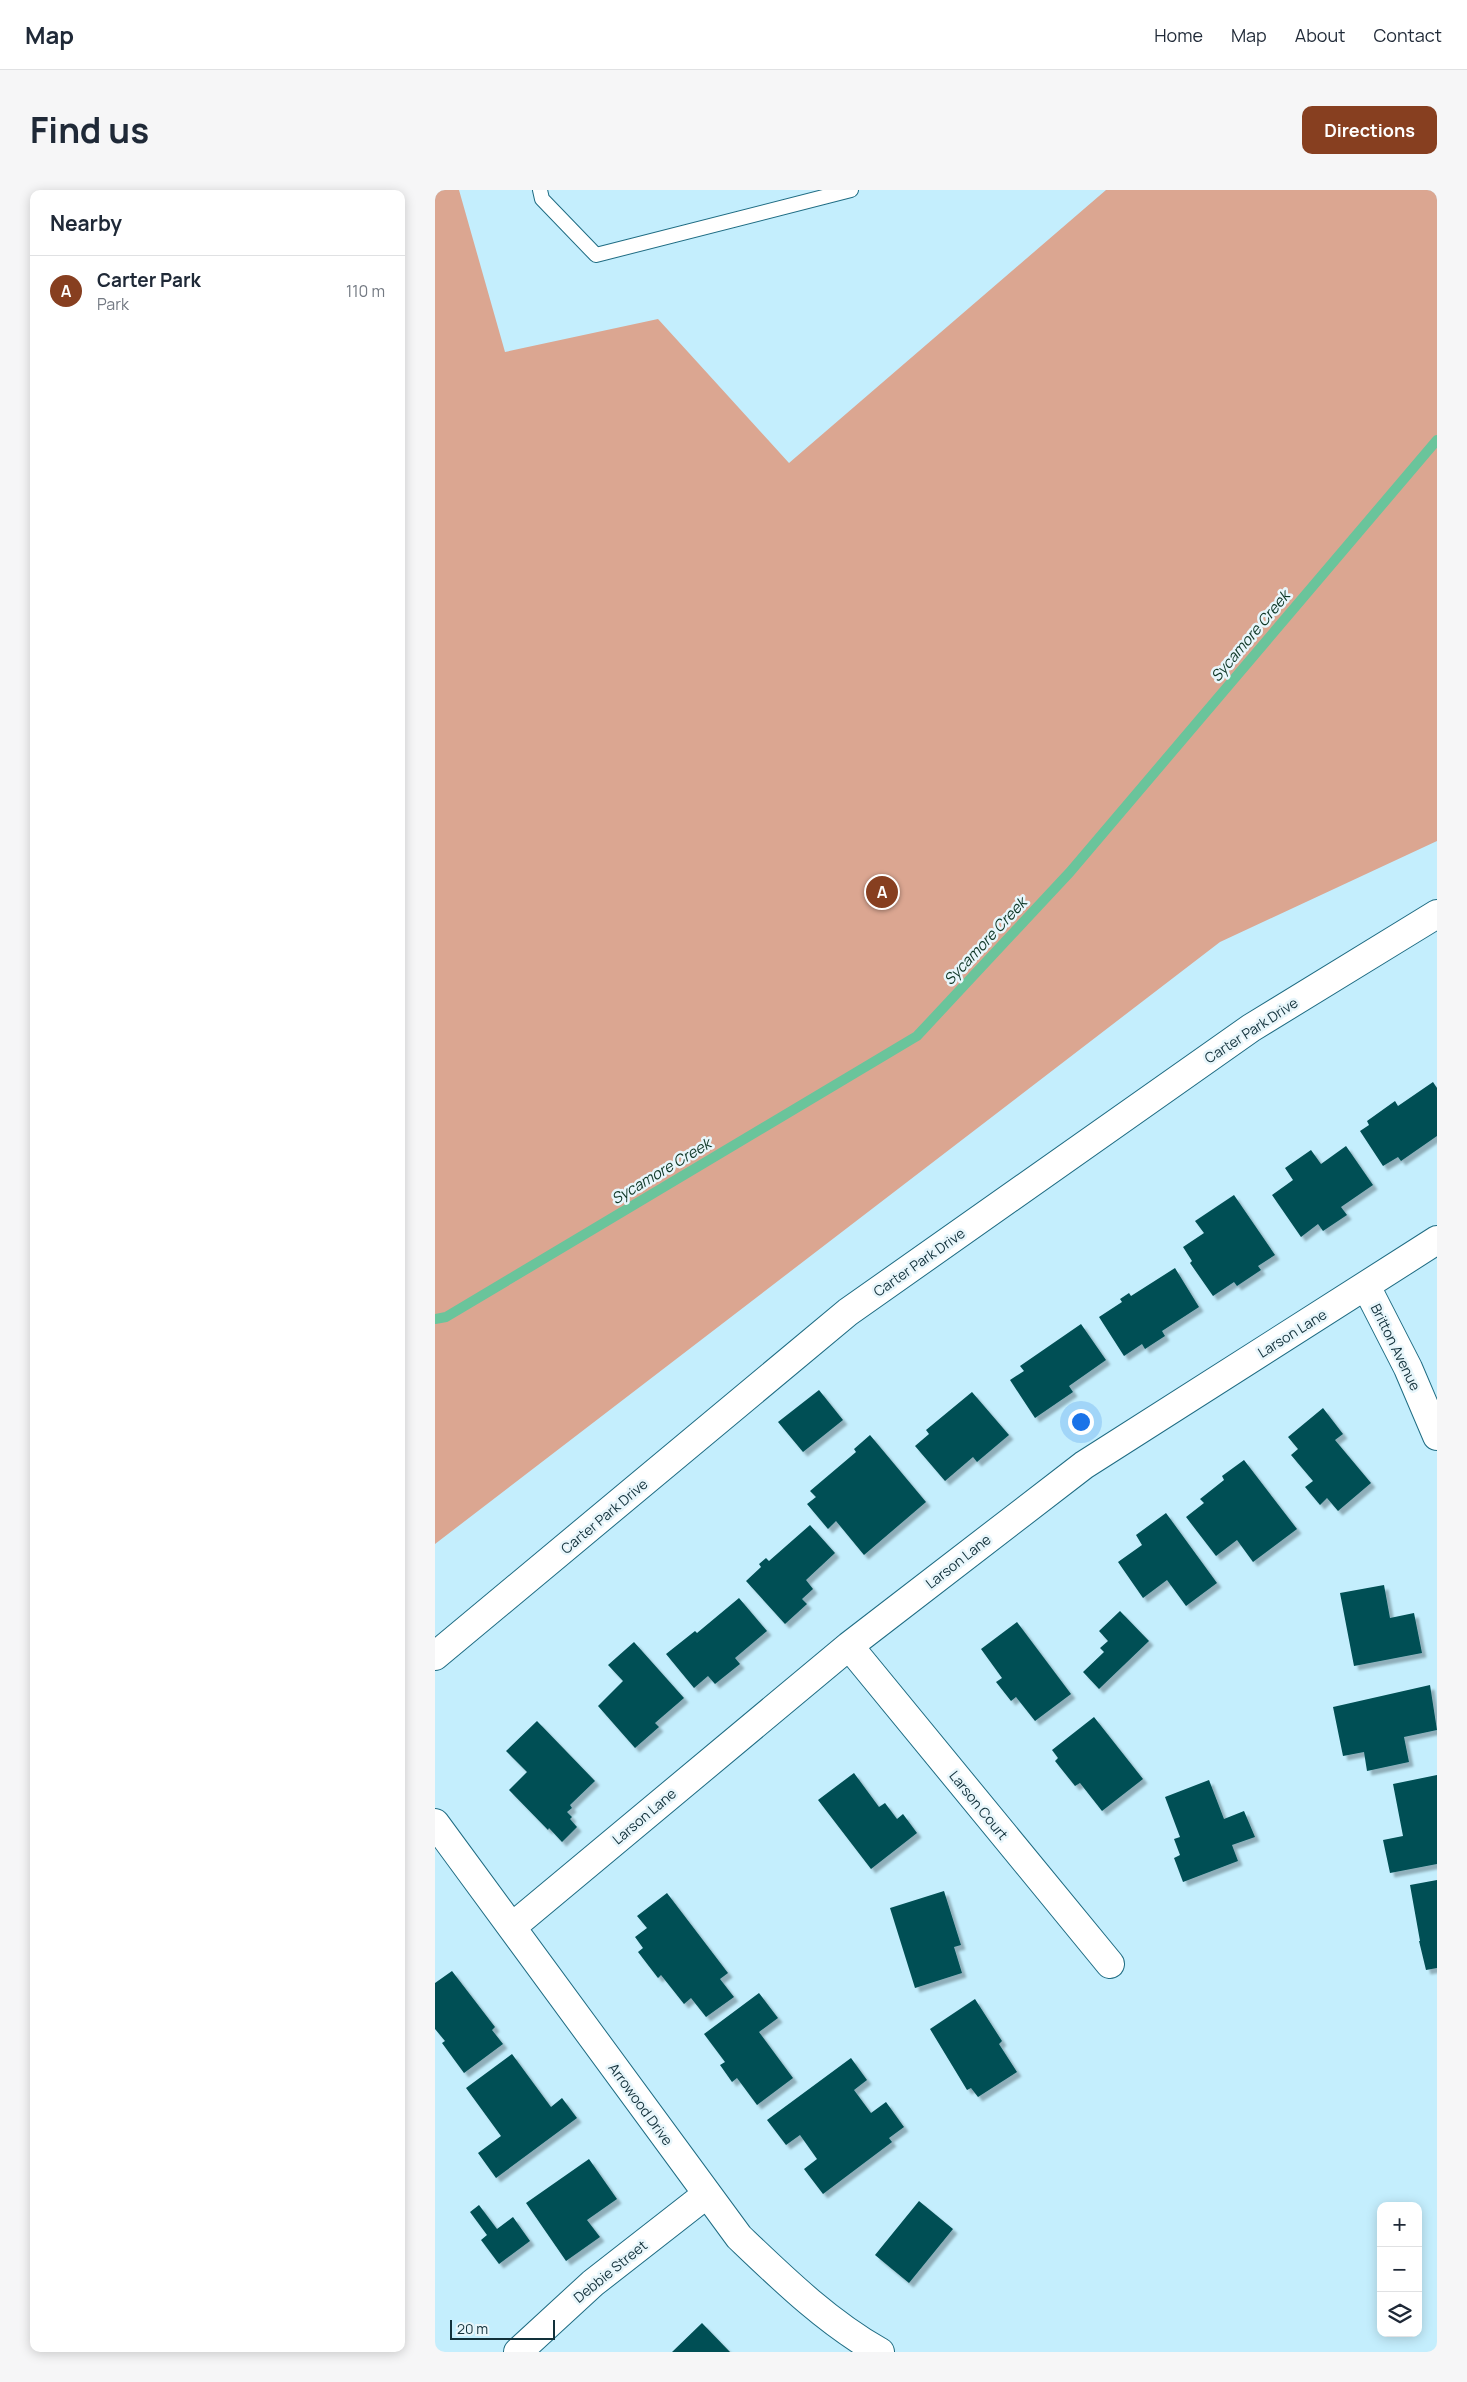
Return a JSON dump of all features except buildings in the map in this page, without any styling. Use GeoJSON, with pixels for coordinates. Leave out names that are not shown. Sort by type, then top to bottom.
{"type":"FeatureCollection","features":[{"type":"Feature","properties":{"kind":"street","name":"Carter Park Drive"},"geometry":{"type":"LineString","coordinates":[[435,1656],[848,1312],[1251,1028],[1437,914]]}},
{"type":"Feature","properties":{"kind":"street","name":"Larson Lane"},"geometry":{"type":"LineString","coordinates":[[512,1927],[849,1646],[1084,1464],[1437,1240]]}},
{"type":"Feature","properties":{"kind":"street","name":"Britton Avenue"},"geometry":{"type":"LineString","coordinates":[[1366,1286],[1408,1368],[1437,1436]]}},
{"type":"Feature","properties":{"kind":"street","name":"Larson Court"},"geometry":{"type":"LineString","coordinates":[[849,1646],[1110,1964]]}},
{"type":"Feature","properties":{"kind":"street","name":"Arrowood Drive"},"geometry":{"type":"LineString","coordinates":[[435,1823],[739,2237],[786,2282],[853,2336],[880,2352]]}},
{"type":"Feature","properties":{"kind":"street","name":"Debbie Street"},"geometry":{"type":"LineString","coordinates":[[518,2352],[593,2283],[707,2194]]}},
{"type":"Feature","properties":{"kind":"lane"},"geometry":{"type":"LineString","coordinates":[[540,190],[542,199],[596,254],[851,190]]}},
{"type":"Feature","properties":{"kind":"shaded area"},"geometry":{"type":"Polygon","coordinates":[[[435,190],[459,190],[505,352],[658,319],[789,463],[1106,190],[1437,190],[1437,841],[1220,942],[435,1544],[435,190]]]}},
{"type":"Feature","properties":{"kind":"waterway","name":"Sycamore Creek"},"geometry":{"type":"LineString","coordinates":[[435,1319],[446,1317],[917,1036],[1070,872],[1437,440]]}},
{"type":"Feature","properties":{"kind":"place","name":"Carter Park"},"geometry":{"type":"Point","coordinates":[882,892]}}]}
